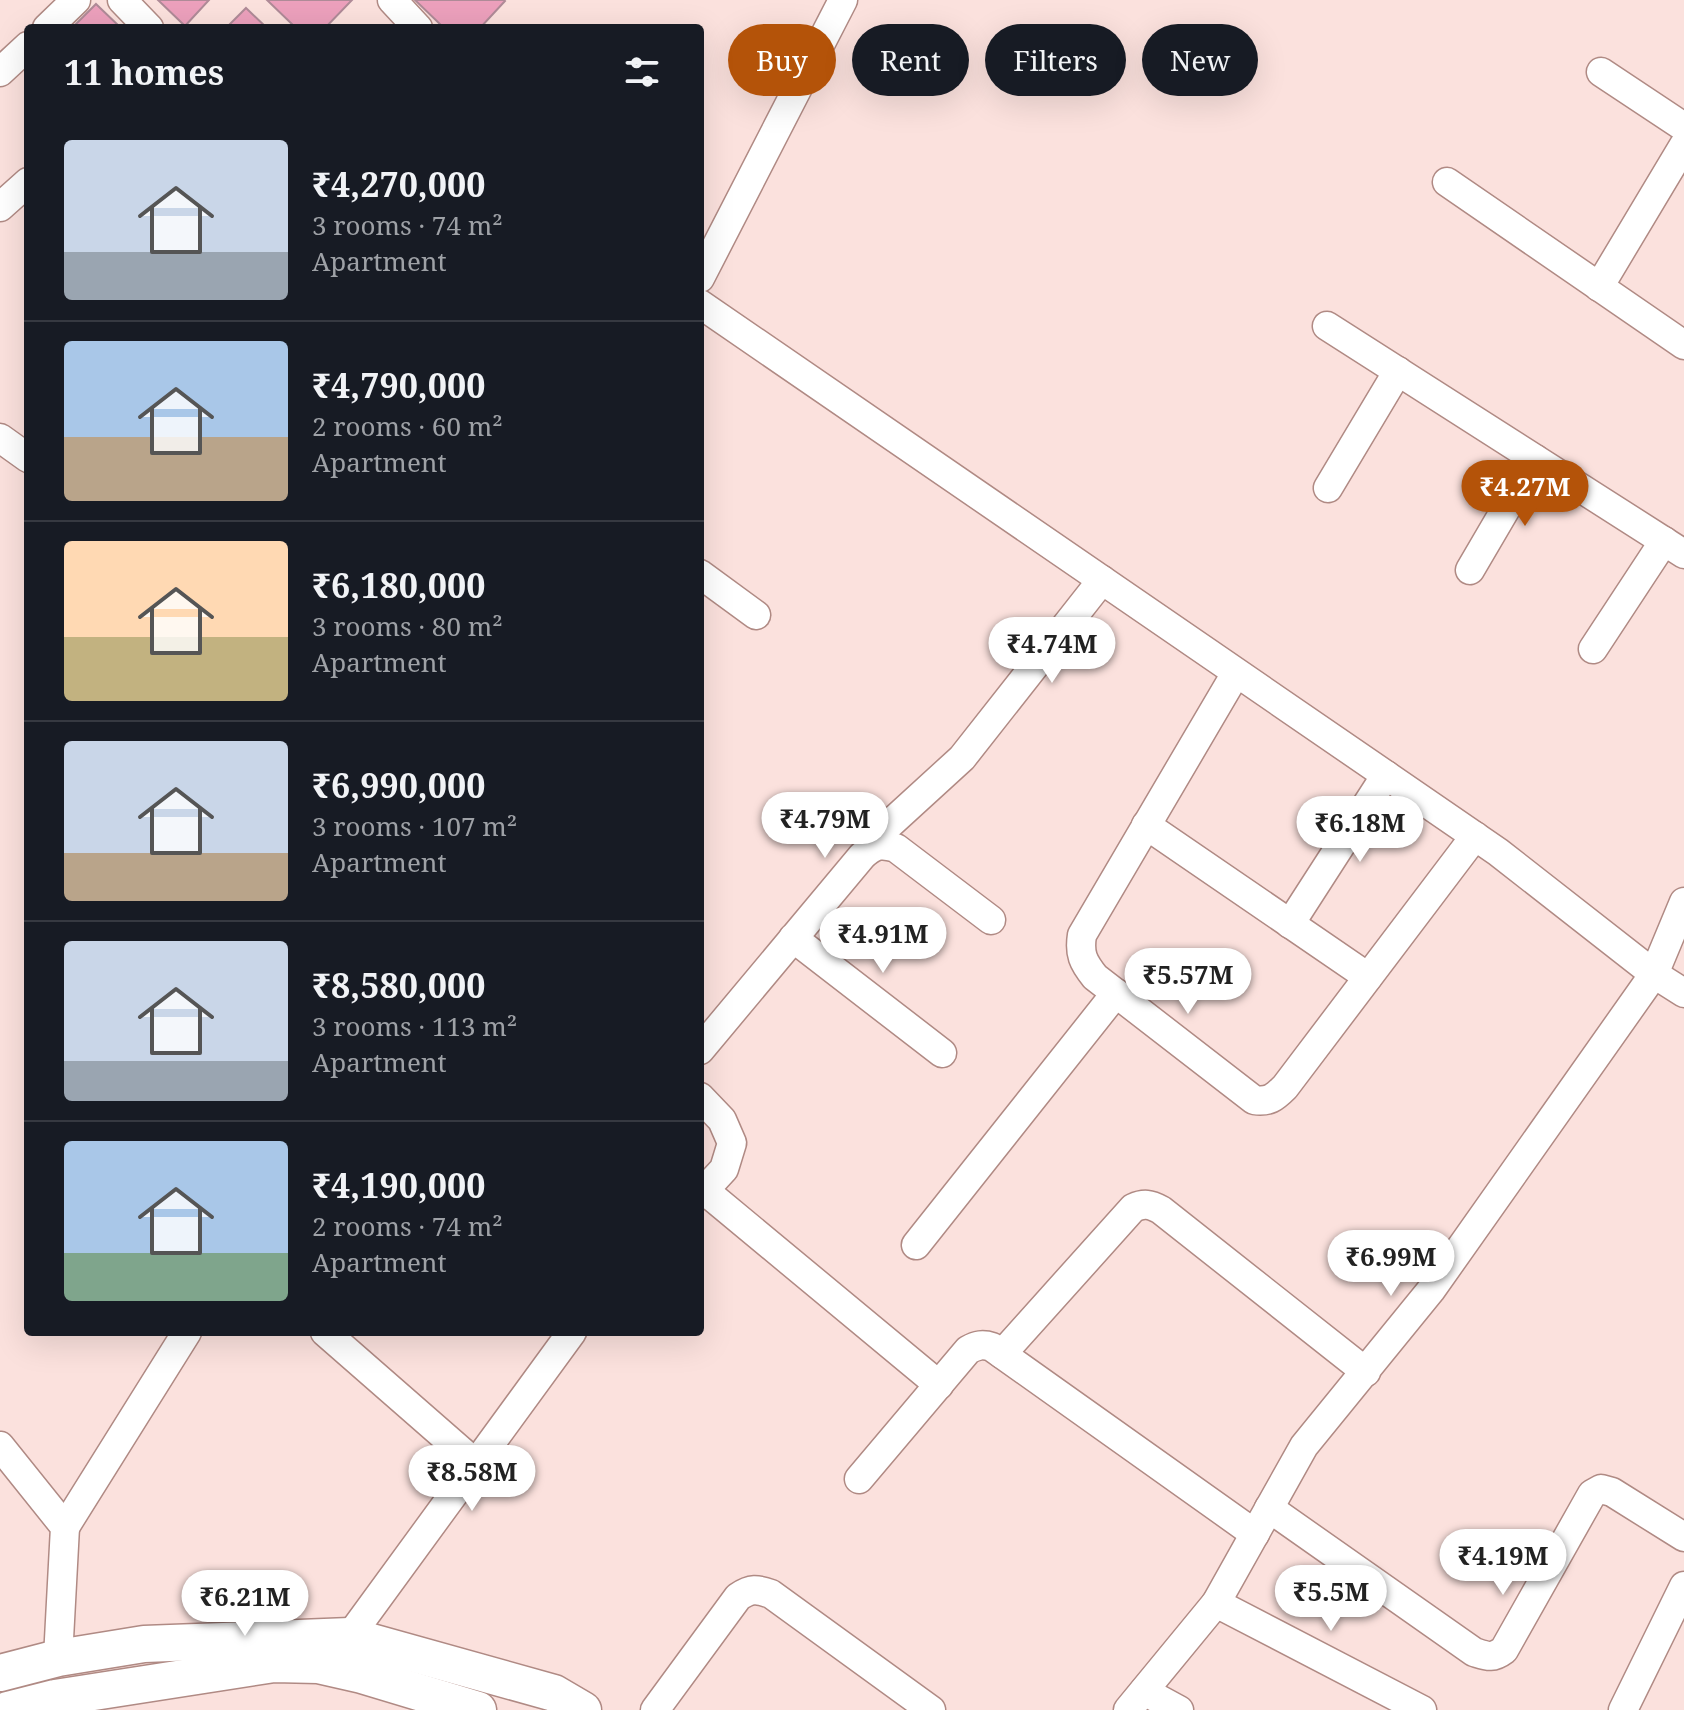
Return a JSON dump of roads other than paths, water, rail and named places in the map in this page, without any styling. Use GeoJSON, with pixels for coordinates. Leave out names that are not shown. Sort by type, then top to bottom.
{"type":"FeatureCollection","features":[{"type":"Feature","properties":{"kind":"street"},"geometry":{"type":"LineString","coordinates":[[51,24],[76,0]]}},
{"type":"Feature","properties":{"kind":"street"},"geometry":{"type":"LineString","coordinates":[[122,0],[145,24]]}},
{"type":"Feature","properties":{"kind":"street"},"geometry":{"type":"LineString","coordinates":[[392,0],[414,24]]}},
{"type":"Feature","properties":{"kind":"street"},"geometry":{"type":"LineString","coordinates":[[704,270],[843,0]]}},
{"type":"Feature","properties":{"kind":"street"},"geometry":{"type":"LineString","coordinates":[[0,72],[24,50]]}},
{"type":"Feature","properties":{"kind":"street"},"geometry":{"type":"LineString","coordinates":[[1601,72],[1684,127]]}},
{"type":"Feature","properties":{"kind":"street"},"geometry":{"type":"LineString","coordinates":[[1599,287],[1684,145]]}},
{"type":"Feature","properties":{"kind":"street"},"geometry":{"type":"LineString","coordinates":[[1447,182],[1684,345]]}},
{"type":"Feature","properties":{"kind":"street"},"geometry":{"type":"LineString","coordinates":[[0,207],[24,186]]}},
{"type":"Feature","properties":{"kind":"street"},"geometry":{"type":"LineString","coordinates":[[704,307],[1498,852],[1654,974],[1684,993]]}},
{"type":"Feature","properties":{"kind":"street"},"geometry":{"type":"LineString","coordinates":[[1327,326],[1674,548],[1593,649]]}},
{"type":"Feature","properties":{"kind":"street"},"geometry":{"type":"LineString","coordinates":[[1328,488],[1398,371]]}},
{"type":"Feature","properties":{"kind":"street"},"geometry":{"type":"LineString","coordinates":[[0,438],[24,455]]}},
{"type":"Feature","properties":{"kind":"street"},"geometry":{"type":"LineString","coordinates":[[1470,570],[1535,459]]}},
{"type":"Feature","properties":{"kind":"street"},"geometry":{"type":"LineString","coordinates":[[704,577],[756,615]]}},
{"type":"Feature","properties":{"kind":"street"},"geometry":{"type":"LineString","coordinates":[[704,1045],[873,846],[881,832],[962,758],[1102,580]]}},
{"type":"Feature","properties":{"kind":"street"},"geometry":{"type":"LineString","coordinates":[[1236,673],[1082,935],[1079,949],[1095,977],[1254,1100],[1265,1102],[1285,1087],[1475,836]]}},
{"type":"Feature","properties":{"kind":"street"},"geometry":{"type":"LineString","coordinates":[[1290,924],[1386,775]]}},
{"type":"Feature","properties":{"kind":"street"},"geometry":{"type":"LineString","coordinates":[[1146,825],[1368,977]]}},
{"type":"Feature","properties":{"kind":"street"},"geometry":{"type":"LineString","coordinates":[[873,846],[883,844],[896,848],[991,920]]}},
{"type":"Feature","properties":{"kind":"street"},"geometry":{"type":"LineString","coordinates":[[1179,1710],[1136,1700],[1216,1603],[1304,1446],[1431,1290],[1654,974],[1684,902]]}},
{"type":"Feature","properties":{"kind":"street"},"geometry":{"type":"LineString","coordinates":[[793,938],[942,1053]]}},
{"type":"Feature","properties":{"kind":"street"},"geometry":{"type":"LineString","coordinates":[[916,1245],[1116,993]]}},
{"type":"Feature","properties":{"kind":"street"},"geometry":{"type":"LineString","coordinates":[[704,1101],[722,1120],[732,1143],[724,1169],[704,1190]]}},
{"type":"Feature","properties":{"kind":"street"},"geometry":{"type":"LineString","coordinates":[[704,1194],[939,1385]]}},
{"type":"Feature","properties":{"kind":"street"},"geometry":{"type":"LineString","coordinates":[[1002,1354],[1133,1208],[1142,1204],[1161,1210],[1366,1372]]}},
{"type":"Feature","properties":{"kind":"street"},"geometry":{"type":"LineString","coordinates":[[58,1658],[65,1527],[184,1336]]}},
{"type":"Feature","properties":{"kind":"street"},"geometry":{"type":"LineString","coordinates":[[330,1336],[476,1464]]}},
{"type":"Feature","properties":{"kind":"street"},"geometry":{"type":"LineString","coordinates":[[332,1668],[350,1636],[476,1464],[565,1336]]}},
{"type":"Feature","properties":{"kind":"street"},"geometry":{"type":"LineString","coordinates":[[859,1479],[968,1350],[983,1344],[992,1347],[1255,1534]]}},
{"type":"Feature","properties":{"kind":"street"},"geometry":{"type":"LineString","coordinates":[[0,1446],[65,1527]]}},
{"type":"Feature","properties":{"kind":"street"},"geometry":{"type":"LineString","coordinates":[[1269,1508],[1474,1652],[1486,1656],[1495,1656],[1504,1650],[1592,1494],[1601,1489],[1612,1492],[1684,1537]]}},
{"type":"Feature","properties":{"kind":"street"},"geometry":{"type":"LineString","coordinates":[[1623,1710],[1684,1586]]}},
{"type":"Feature","properties":{"kind":"street"},"geometry":{"type":"LineString","coordinates":[[655,1710],[738,1597],[748,1590],[757,1589],[771,1594],[931,1710]]}},
{"type":"Feature","properties":{"kind":"street"},"geometry":{"type":"LineString","coordinates":[[1216,1603],[1422,1710]]}},
{"type":"Feature","properties":{"kind":"street"},"geometry":{"type":"LineString","coordinates":[[0,1673],[58,1658],[144,1644],[350,1636],[554,1693],[571,1707]]}},
{"type":"Feature","properties":{"kind":"street"},"geometry":{"type":"LineString","coordinates":[[8,1710],[58,1704],[274,1664],[332,1668],[478,1710]]}}]}
